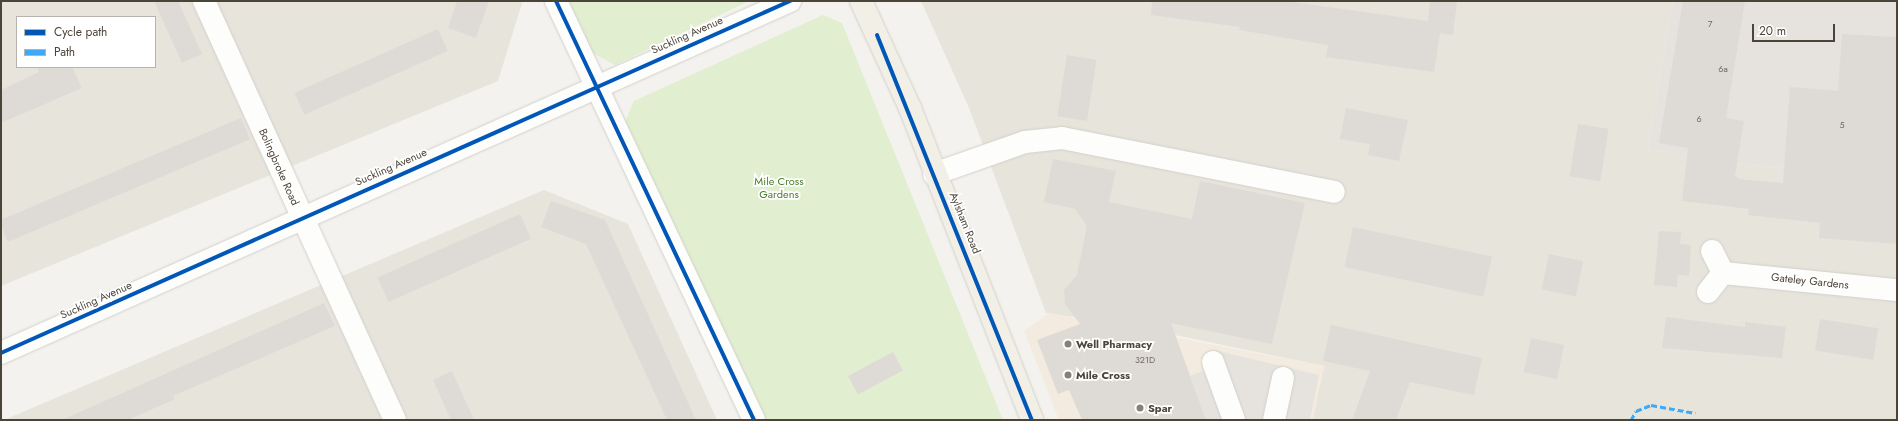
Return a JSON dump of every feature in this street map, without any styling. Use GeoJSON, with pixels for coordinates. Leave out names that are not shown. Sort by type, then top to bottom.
{"type":"FeatureCollection","features":[{"type":"Feature","properties":{"kind":"main road","name":"Aylsham Road"},"geometry":{"type":"LineString","coordinates":[[861,1],[910,108],[934,174],[1032,420]]}},
{"type":"Feature","properties":{"kind":"street","name":"Bolingbroke Road"},"geometry":{"type":"LineString","coordinates":[[204,1],[395,420]]}},
{"type":"Feature","properties":{"kind":"street"},"geometry":{"type":"LineString","coordinates":[[556,1],[754,420]]}},
{"type":"Feature","properties":{"kind":"street","name":"Suckling Avenue"},"geometry":{"type":"LineString","coordinates":[[1,353],[595,85],[790,1]]}},
{"type":"Feature","properties":{"kind":"street"},"geometry":{"type":"LineString","coordinates":[[934,174],[1025,142],[1062,138],[1334,192]]}},
{"type":"Feature","properties":{"kind":"street"},"geometry":{"type":"LineString","coordinates":[[1708,292],[1723,273],[1712,251]]}},
{"type":"Feature","properties":{"kind":"street","name":"Gateley Gardens"},"geometry":{"type":"LineString","coordinates":[[1723,273],[1897,290]]}},
{"type":"Feature","properties":{"kind":"street"},"geometry":{"type":"LineString","coordinates":[[1213,362],[1234,420]]}},
{"type":"Feature","properties":{"kind":"street"},"geometry":{"type":"LineString","coordinates":[[1274,420],[1283,378]]}},
{"type":"Feature","properties":{"kind":"shaded area"},"geometry":{"type":"Polygon","coordinates":[[[1,1],[521,1],[522,3],[498,81],[1,286],[1,1]]]}},
{"type":"Feature","properties":{"kind":"shaded area"},"geometry":{"type":"Polygon","coordinates":[[[921,1],[1673,1],[1648,149],[1751,165],[1897,174],[1897,420],[1312,420],[1324,366],[1122,324],[1046,313],[969,108],[921,1]]]}},
{"type":"Feature","properties":{"kind":"shaded area"},"geometry":{"type":"Polygon","coordinates":[[[1673,1],[1897,1],[1897,174],[1751,165],[1648,149],[1673,1]]]}},
{"type":"Feature","properties":{"kind":"shaded area"},"geometry":{"type":"Polygon","coordinates":[[[544,190],[628,224],[717,420],[4,420],[544,190]]]}},
{"type":"Feature","properties":{"kind":"shaded area"},"geometry":{"type":"Polygon","coordinates":[[[1049,313],[1324,366],[1313,420],[1059,420],[1024,331],[1049,313]]]}},
{"type":"Feature","properties":{"kind":"shaded area"},"geometry":{"type":"Polygon","coordinates":[[[1214,350],[1319,375],[1310,420],[1206,420],[1190,376],[1218,365],[1214,350]]]}},
{"type":"Feature","properties":{"kind":"green space"},"geometry":{"type":"Polygon","coordinates":[[[564,1],[749,1],[615,65],[587,50],[564,1]]]}},
{"type":"Feature","properties":{"kind":"green space","name":"Mile Cross Gardens"},"geometry":{"type":"Polygon","coordinates":[[[823,15],[842,23],[1003,420],[767,420],[753,409],[624,124],[634,101],[823,15]]]}},
{"type":"Feature","properties":{"kind":"building"},"geometry":{"type":"Polygon","coordinates":[[[154,1],[178,1],[202,54],[182,63],[154,1]]]}},
{"type":"Feature","properties":{"kind":"building"},"geometry":{"type":"Polygon","coordinates":[[[457,1],[489,1],[476,38],[448,28],[457,1]]]}},
{"type":"Feature","properties":{"kind":"building"},"geometry":{"type":"Polygon","coordinates":[[[1152,1],[1285,1],[1428,21],[1430,1],[1457,1],[1453,35],[1440,33],[1434,72],[1326,57],[1328,45],[1239,30],[1240,27],[1151,15],[1152,1]]]}},
{"type":"Feature","properties":{"kind":"building"},"geometry":{"type":"Polygon","coordinates":[[[1683,1],[1745,1],[1726,118],[1744,121],[1735,176],[1739,179],[1783,183],[1790,87],[1838,91],[1842,34],[1897,37],[1897,244],[1819,238],[1820,223],[1748,215],[1749,209],[1682,201],[1688,148],[1659,143],[1683,1]]]}},
{"type":"Feature","properties":{"kind":"building"},"geometry":{"type":"Polygon","coordinates":[[[438,29],[448,51],[304,115],[295,93],[438,29]]]}},
{"type":"Feature","properties":{"kind":"building"},"geometry":{"type":"Polygon","coordinates":[[[1067,55],[1097,60],[1087,121],[1057,116],[1067,55]]]}},
{"type":"Feature","properties":{"kind":"building"},"geometry":{"type":"Polygon","coordinates":[[[37,68],[72,68],[82,88],[1,123],[1,90],[39,72],[37,68]]]}},
{"type":"Feature","properties":{"kind":"building"},"geometry":{"type":"Polygon","coordinates":[[[1346,108],[1408,120],[1399,161],[1368,155],[1370,144],[1340,139],[1346,108]]]}},
{"type":"Feature","properties":{"kind":"building"},"geometry":{"type":"Polygon","coordinates":[[[241,118],[250,139],[8,242],[1,226],[1,220],[241,118]]]}},
{"type":"Feature","properties":{"kind":"building"},"geometry":{"type":"Polygon","coordinates":[[[1578,124],[1609,129],[1600,181],[1570,176],[1578,124]]]}},
{"type":"Feature","properties":{"kind":"building"},"geometry":{"type":"Polygon","coordinates":[[[1053,159],[1116,171],[1109,202],[1192,219],[1200,181],[1305,203],[1272,344],[1171,323],[1206,420],[1082,420],[1069,390],[1058,394],[1037,340],[1080,324],[1065,304],[1064,290],[1077,275],[1087,226],[1075,209],[1044,202],[1053,159]]]}},
{"type":"Feature","properties":{"kind":"building"},"geometry":{"type":"Polygon","coordinates":[[[551,201],[605,220],[696,420],[667,420],[586,244],[541,227],[551,201]]]}},
{"type":"Feature","properties":{"kind":"building"},"geometry":{"type":"Polygon","coordinates":[[[520,214],[531,239],[388,302],[377,277],[520,214]]]}},
{"type":"Feature","properties":{"kind":"building"},"geometry":{"type":"Polygon","coordinates":[[[1353,227],[1492,257],[1483,297],[1344,267],[1353,227]]]}},
{"type":"Feature","properties":{"kind":"building"},"geometry":{"type":"Polygon","coordinates":[[[1659,231],[1681,232],[1680,244],[1691,245],[1689,276],[1678,275],[1677,287],[1654,285],[1659,231]]]}},
{"type":"Feature","properties":{"kind":"building"},"geometry":{"type":"Polygon","coordinates":[[[1549,254],[1583,261],[1576,296],[1542,289],[1549,254]]]}},
{"type":"Feature","properties":{"kind":"building"},"geometry":{"type":"Polygon","coordinates":[[[324,303],[335,326],[173,396],[175,399],[128,420],[62,420],[324,303]]]}},
{"type":"Feature","properties":{"kind":"building"},"geometry":{"type":"Polygon","coordinates":[[[1666,317],[1745,327],[1745,322],[1786,327],[1782,358],[1662,348],[1666,317]]]}},
{"type":"Feature","properties":{"kind":"building"},"geometry":{"type":"Polygon","coordinates":[[[1820,319],[1878,328],[1873,360],[1815,351],[1820,319]]]}},
{"type":"Feature","properties":{"kind":"building"},"geometry":{"type":"Polygon","coordinates":[[[1331,325],[1482,358],[1474,395],[1410,382],[1396,420],[1352,420],[1370,371],[1323,361],[1331,325]]]}},
{"type":"Feature","properties":{"kind":"building"},"geometry":{"type":"Polygon","coordinates":[[[1531,338],[1564,345],[1557,379],[1524,372],[1531,338]]]}},
{"type":"Feature","properties":{"kind":"building"},"geometry":{"type":"Polygon","coordinates":[[[893,352],[903,371],[858,394],[848,376],[893,352]]]}},
{"type":"Feature","properties":{"kind":"building"},"geometry":{"type":"Polygon","coordinates":[[[452,371],[474,420],[451,420],[433,380],[452,371]]]}},
{"type":"Feature","properties":{"kind":"marked path"},"geometry":{"type":"LineString","coordinates":[[1631,420],[1636,411],[1651,405],[1695,413]]}},
{"type":"Feature","properties":{"kind":"cycle path"},"geometry":{"type":"LineString","coordinates":[[556,1],[754,420]]}},
{"type":"Feature","properties":{"kind":"cycle path"},"geometry":{"type":"LineString","coordinates":[[1,353],[790,1]]}},
{"type":"Feature","properties":{"kind":"cycle path"},"geometry":{"type":"LineString","coordinates":[[877,35],[1032,420]]}},
{"type":"Feature","properties":{"kind":"place","name":"Well Pharmacy"},"geometry":{"type":"Point","coordinates":[1068,344]}},
{"type":"Feature","properties":{"kind":"place","name":"Mile Cross"},"geometry":{"type":"Point","coordinates":[1068,375]}},
{"type":"Feature","properties":{"kind":"place","name":"Spar"},"geometry":{"type":"Point","coordinates":[1140,408]}}]}
